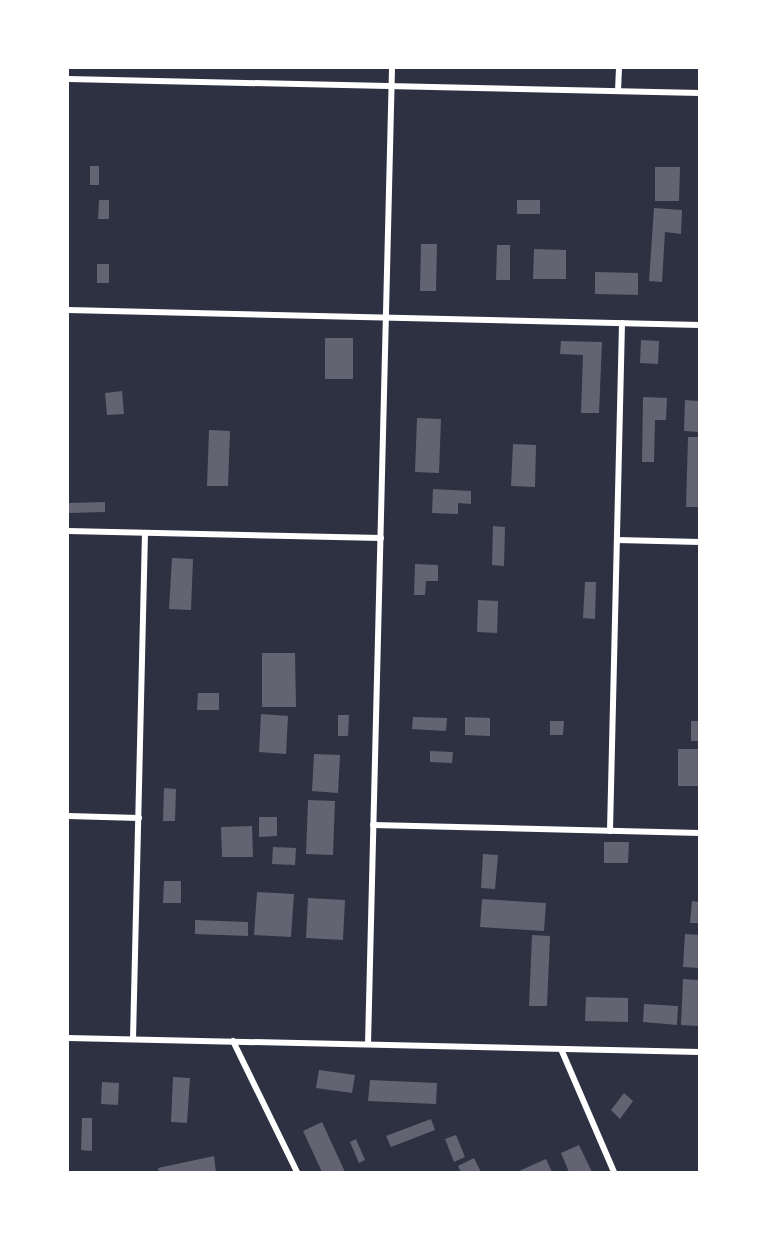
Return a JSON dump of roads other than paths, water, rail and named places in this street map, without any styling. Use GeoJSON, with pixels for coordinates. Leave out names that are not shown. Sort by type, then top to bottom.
{"type":"FeatureCollection","features":[{"type":"Feature","properties":{"kind":"street"},"geometry":{"type":"LineString","coordinates":[[368,1044],[392,68]]}},
{"type":"Feature","properties":{"kind":"street"},"geometry":{"type":"LineString","coordinates":[[618,91],[619,68]]}},
{"type":"Feature","properties":{"kind":"street"},"geometry":{"type":"LineString","coordinates":[[68,79],[699,93]]}},
{"type":"Feature","properties":{"kind":"street"},"geometry":{"type":"LineString","coordinates":[[68,310],[699,325]]}},
{"type":"Feature","properties":{"kind":"street"},"geometry":{"type":"LineString","coordinates":[[610,831],[622,323]]}},
{"type":"Feature","properties":{"kind":"street"},"geometry":{"type":"LineString","coordinates":[[68,531],[381,538]]}},
{"type":"Feature","properties":{"kind":"street"},"geometry":{"type":"LineString","coordinates":[[133,1039],[146,533]]}},
{"type":"Feature","properties":{"kind":"street"},"geometry":{"type":"LineString","coordinates":[[617,540],[699,542]]}},
{"type":"Feature","properties":{"kind":"street"},"geometry":{"type":"LineString","coordinates":[[68,816],[139,818]]}},
{"type":"Feature","properties":{"kind":"street"},"geometry":{"type":"LineString","coordinates":[[374,825],[699,833]]}},
{"type":"Feature","properties":{"kind":"street"},"geometry":{"type":"LineString","coordinates":[[68,1038],[699,1052]]}},
{"type":"Feature","properties":{"kind":"street"},"geometry":{"type":"LineString","coordinates":[[233,1041],[297,1173]]}},
{"type":"Feature","properties":{"kind":"street"},"geometry":{"type":"LineString","coordinates":[[561,1049],[614,1173]]}}]}
